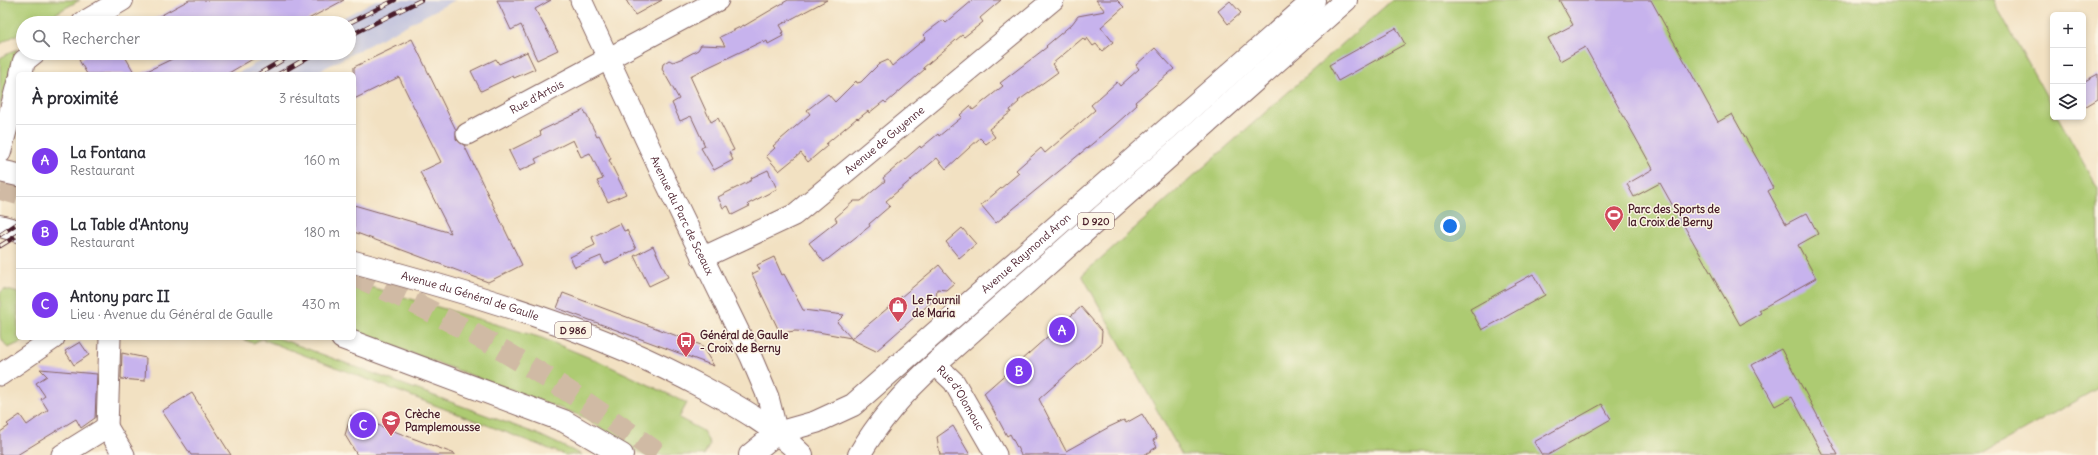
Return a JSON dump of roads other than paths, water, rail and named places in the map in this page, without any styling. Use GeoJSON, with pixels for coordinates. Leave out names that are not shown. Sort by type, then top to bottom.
{"type":"FeatureCollection","features":[{"type":"Feature","properties":{"kind":"main road"},"geometry":{"type":"LineString","coordinates":[[95,16],[122,0]]}},
{"type":"Feature","properties":{"kind":"main road","name":"Avenue Raymond Aron"},"geometry":{"type":"LineString","coordinates":[[777,433],[816,422],[853,405],[1314,0]]}},
{"type":"Feature","properties":{"kind":"main road","name":"Avenue Raymond Aron"},"geometry":{"type":"LineString","coordinates":[[859,455],[889,410],[908,389],[1346,0]]}},
{"type":"Feature","properties":{"kind":"main road"},"geometry":{"type":"LineString","coordinates":[[21,72],[25,60]]}},
{"type":"Feature","properties":{"kind":"main road"},"geometry":{"type":"LineString","coordinates":[[0,152],[16,91]]}},
{"type":"Feature","properties":{"kind":"main road"},"geometry":{"type":"LineString","coordinates":[[0,171],[16,175]]}},
{"type":"Feature","properties":{"kind":"main road"},"geometry":{"type":"LineString","coordinates":[[0,226],[16,230]]}},
{"type":"Feature","properties":{"kind":"main road","name":"Avenue du Général de Gaulle"},"geometry":{"type":"LineString","coordinates":[[356,263],[505,305],[636,354],[737,406],[777,433]]}},
{"type":"Feature","properties":{"kind":"main road"},"geometry":{"type":"LineString","coordinates":[[347,340],[564,421],[622,455]]}},
{"type":"Feature","properties":{"kind":"main road","name":"D 920"},"geometry":{"type":"LineString","coordinates":[[750,455],[777,433]]}},
{"type":"Feature","properties":{"kind":"main road","name":"D 986"},"geometry":{"type":"LineString","coordinates":[[777,433],[802,455]]}},
{"type":"Feature","properties":{"kind":"street","name":"Avenue du Parc de Sceaux"},"geometry":{"type":"LineString","coordinates":[[581,0],[608,61],[761,379],[768,397],[777,433]]}},
{"type":"Feature","properties":{"kind":"street","name":"Rue d'Artois"},"geometry":{"type":"LineString","coordinates":[[467,134],[608,61],[718,0]]}},
{"type":"Feature","properties":{"kind":"street","name":"Avenue de Guyenne"},"geometry":{"type":"LineString","coordinates":[[702,258],[794,215],[1052,0]]}},
{"type":"Feature","properties":{"kind":"street"},"geometry":{"type":"LineString","coordinates":[[0,375],[51,340]]}},
{"type":"Feature","properties":{"kind":"street"},"geometry":{"type":"LineString","coordinates":[[110,340],[107,427],[124,455]]}},
{"type":"Feature","properties":{"kind":"street","name":"Rue d'Olomouc"},"geometry":{"type":"LineString","coordinates":[[935,364],[954,382],[996,455]]}},
{"type":"Feature","properties":{"kind":"street"},"geometry":{"type":"LineString","coordinates":[[62,455],[107,427]]}},
{"type":"Feature","properties":{"kind":"tunnel"},"geometry":{"type":"LineString","coordinates":[[0,189],[16,193]]}},
{"type":"Feature","properties":{"kind":"tunnel"},"geometry":{"type":"LineString","coordinates":[[356,276],[465,329],[523,362],[579,398],[660,455]]}},
{"type":"Feature","properties":{"kind":"railway"},"geometry":{"type":"LineString","coordinates":[[356,20],[395,0]]}},
{"type":"Feature","properties":{"kind":"railway"},"geometry":{"type":"LineString","coordinates":[[356,32],[421,0]]}},
{"type":"Feature","properties":{"kind":"railway"},"geometry":{"type":"LineString","coordinates":[[262,72],[282,60]]}},
{"type":"Feature","properties":{"kind":"railway"},"geometry":{"type":"LineString","coordinates":[[282,72],[303,60]]}},
{"type":"Feature","properties":{"kind":"railway"},"geometry":{"type":"LineString","coordinates":[[0,235],[16,224]]}},
{"type":"Feature","properties":{"kind":"railway"},"geometry":{"type":"LineString","coordinates":[[0,246],[16,236]]}},
{"type":"Feature","properties":{"kind":"place","name":"Parc des Sports de la Croix de Berny"},"geometry":{"type":"Point","coordinates":[1614,232]}},
{"type":"Feature","properties":{"kind":"place","name":"Le Fournil de Maria"},"geometry":{"type":"Point","coordinates":[898,323]}},
{"type":"Feature","properties":{"kind":"place","name":"La Fontana"},"geometry":{"type":"Point","coordinates":[1062,330]}},
{"type":"Feature","properties":{"kind":"place","name":"Général de Gaulle - Croix de Berny"},"geometry":{"type":"Point","coordinates":[686,358]}},
{"type":"Feature","properties":{"kind":"place","name":"La Table d'Antony"},"geometry":{"type":"Point","coordinates":[1019,371]}},
{"type":"Feature","properties":{"kind":"place","name":"Antony parc II"},"geometry":{"type":"Point","coordinates":[363,425]}},
{"type":"Feature","properties":{"kind":"place","name":"Crèche Pamplemousse"},"geometry":{"type":"Point","coordinates":[391,437]}}]}
